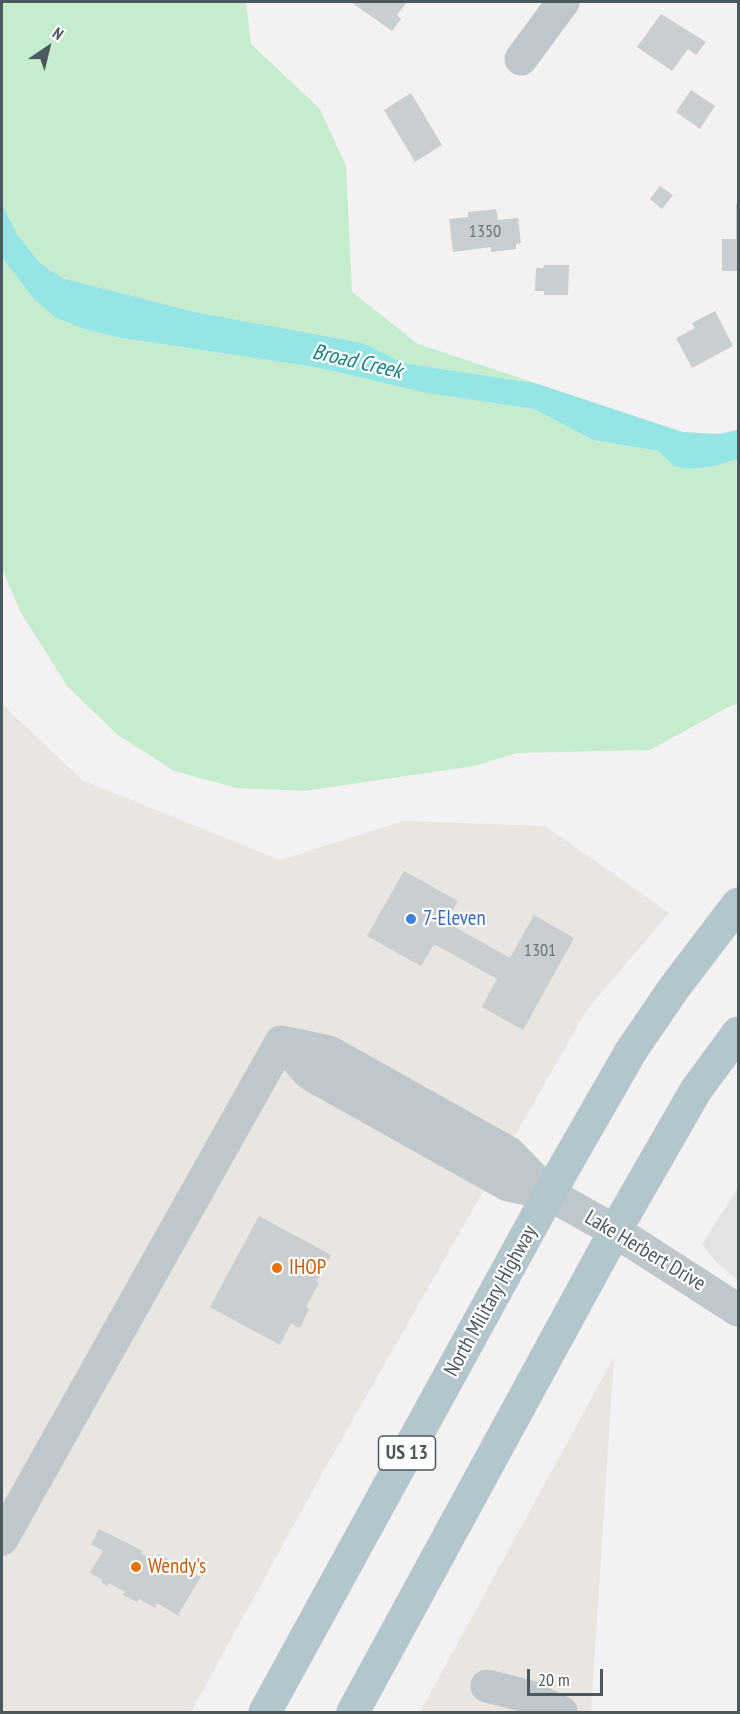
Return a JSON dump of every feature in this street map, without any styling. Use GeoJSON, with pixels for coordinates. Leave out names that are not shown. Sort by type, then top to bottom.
{"type":"FeatureCollection","features":[{"type":"Feature","properties":{"kind":"main road","name":"North Military Highway"},"geometry":{"type":"LineString","coordinates":[[266,1713],[549,1194],[631,1051],[674,988],[738,904]]}},
{"type":"Feature","properties":{"kind":"main road"},"geometry":{"type":"LineString","coordinates":[[353,1713],[615,1231],[696,1090],[738,1033]]}},
{"type":"Feature","properties":{"kind":"street"},"geometry":{"type":"LineString","coordinates":[[522,59],[563,2]]}},
{"type":"Feature","properties":{"kind":"street","name":"Lake Herbert Drive"},"geometry":{"type":"LineString","coordinates":[[2,1539],[281,1042],[310,1074],[508,1185],[549,1194],[615,1231],[738,1310]]}},
{"type":"Feature","properties":{"kind":"street"},"geometry":{"type":"LineString","coordinates":[[487,1686],[530,1697],[561,1713]]}},
{"type":"Feature","properties":{"kind":"shaded area"},"geometry":{"type":"Polygon","coordinates":[[[2,704],[82,780],[280,860],[404,821],[545,826],[669,913],[586,1011],[318,1481],[191,1712],[2,1712],[2,704]]]}},
{"type":"Feature","properties":{"kind":"shaded area"},"geometry":{"type":"Polygon","coordinates":[[[738,1188],[738,1280],[719,1265],[702,1244],[738,1188]]]}},
{"type":"Feature","properties":{"kind":"shaded area"},"geometry":{"type":"Polygon","coordinates":[[[614,1357],[591,1712],[420,1712],[614,1357]]]}},
{"type":"Feature","properties":{"kind":"green space"},"geometry":{"type":"Polygon","coordinates":[[[2,2],[246,2],[251,44],[320,109],[346,166],[352,292],[418,344],[535,383],[403,363],[363,343],[195,312],[62,278],[39,262],[17,234],[2,204],[2,2]]]}},
{"type":"Feature","properties":{"kind":"green space"},"geometry":{"type":"Polygon","coordinates":[[[2,258],[34,299],[81,328],[116,337],[320,368],[426,393],[534,409],[593,440],[658,451],[675,467],[688,469],[711,467],[738,459],[738,704],[732,705],[650,750],[517,753],[474,766],[304,791],[237,788],[174,771],[118,735],[68,687],[21,613],[2,568],[2,258]]]}},
{"type":"Feature","properties":{"kind":"water","name":"Broad Creek"},"geometry":{"type":"Polygon","coordinates":[[[2,204],[17,234],[39,262],[62,278],[195,312],[363,343],[403,363],[535,383],[683,432],[718,434],[738,430],[738,459],[711,467],[688,469],[675,467],[658,451],[593,440],[534,409],[426,393],[320,368],[116,337],[81,328],[55,317],[34,299],[2,258],[2,204]]]}},
{"type":"Feature","properties":{"kind":"building"},"geometry":{"type":"Polygon","coordinates":[[[351,2],[407,2],[397,15],[401,19],[392,31],[351,2]]]}},
{"type":"Feature","properties":{"kind":"building"},"geometry":{"type":"Polygon","coordinates":[[[661,14],[706,42],[696,55],[688,49],[672,71],[637,47],[661,14]]]}},
{"type":"Feature","properties":{"kind":"building"},"geometry":{"type":"Polygon","coordinates":[[[691,90],[715,106],[700,129],[676,112],[691,90]]]}},
{"type":"Feature","properties":{"kind":"building"},"geometry":{"type":"Polygon","coordinates":[[[411,93],[442,145],[415,162],[384,110],[411,93]]]}},
{"type":"Feature","properties":{"kind":"building"},"geometry":{"type":"Polygon","coordinates":[[[660,186],[673,195],[662,209],[650,199],[660,186]]]}},
{"type":"Feature","properties":{"kind":"building"},"geometry":{"type":"Polygon","coordinates":[[[736,204],[738,204],[738,271],[722,271],[722,239],[736,239],[736,204]]]}},
{"type":"Feature","properties":{"kind":"building"},"geometry":{"type":"Polygon","coordinates":[[[496,209],[498,220],[518,218],[521,243],[516,244],[516,249],[491,252],[491,247],[453,252],[449,219],[468,217],[468,212],[496,209]]]}},
{"type":"Feature","properties":{"kind":"building"},"geometry":{"type":"Polygon","coordinates":[[[544,265],[569,265],[568,295],[544,295],[544,291],[535,291],[536,268],[543,268],[544,265]]]}},
{"type":"Feature","properties":{"kind":"building"},"geometry":{"type":"Polygon","coordinates":[[[715,311],[733,346],[692,368],[676,338],[695,328],[692,323],[715,311]]]}},
{"type":"Feature","properties":{"kind":"building"},"geometry":{"type":"Polygon","coordinates":[[[404,871],[458,901],[446,922],[510,958],[534,915],[574,938],[523,1030],[482,1007],[497,979],[434,944],[421,966],[367,936],[404,871]]]}},
{"type":"Feature","properties":{"kind":"building","name":"IHOP"},"geometry":{"type":"Polygon","coordinates":[[[259,1216],[331,1255],[317,1281],[319,1283],[306,1307],[309,1309],[300,1328],[291,1323],[280,1345],[210,1307],[259,1216]]]}},
{"type":"Feature","properties":{"kind":"building","name":"Wendy's"},"geometry":{"type":"Polygon","coordinates":[[[99,1529],[143,1551],[141,1553],[155,1562],[159,1554],[196,1577],[196,1575],[201,1577],[179,1616],[157,1603],[155,1608],[139,1599],[137,1602],[123,1595],[125,1592],[109,1583],[107,1586],[101,1582],[103,1580],[90,1573],[103,1551],[91,1544],[99,1529]]]}},
{"type":"Feature","properties":{"kind":"place","name":"7-Eleven"},"geometry":{"type":"Point","coordinates":[411,919]}},
{"type":"Feature","properties":{"kind":"place","name":"IHOP"},"geometry":{"type":"Point","coordinates":[277,1268]}},
{"type":"Feature","properties":{"kind":"place","name":"Wendy's"},"geometry":{"type":"Point","coordinates":[136,1567]}}]}
